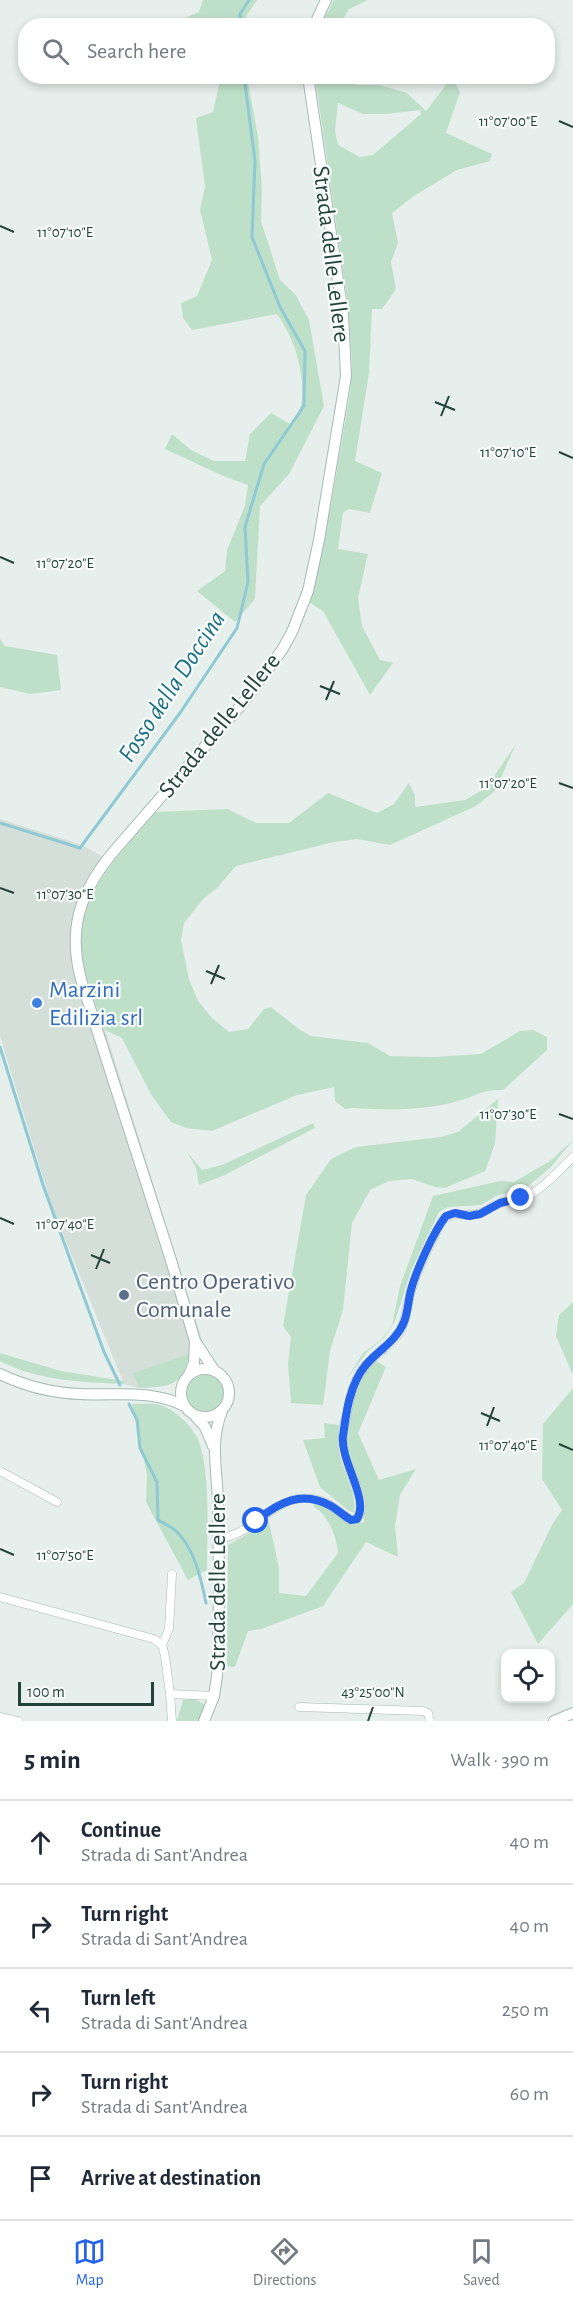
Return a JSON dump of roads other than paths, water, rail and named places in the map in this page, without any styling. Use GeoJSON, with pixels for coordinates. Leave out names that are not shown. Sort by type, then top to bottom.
{"type":"FeatureCollection","features":[{"type":"Feature","properties":{"kind":"street"},"geometry":{"type":"LineString","coordinates":[[318,18],[326,0]]}},
{"type":"Feature","properties":{"kind":"street","name":"Strada delle Lellere"},"geometry":{"type":"LineString","coordinates":[[214,1371],[195,1341],[83,988],[75,955],[75,931],[81,904],[94,876],[249,695],[282,650],[292,632],[308,591],[319,540],[346,376],[343,315],[309,84]]}},
{"type":"Feature","properties":{"kind":"street"},"geometry":{"type":"LineString","coordinates":[[218,1539],[233,1535],[274,1508],[303,1497],[310,1497],[329,1504],[351,1520],[357,1519],[360,1509],[359,1497],[342,1447],[351,1393],[365,1366],[399,1334],[417,1273],[442,1221],[446,1216],[455,1213],[469,1216],[480,1214],[500,1203],[528,1196],[539,1189],[573,1157]]}},
{"type":"Feature","properties":{"kind":"street","name":"Strada delle Lellere"},"geometry":{"type":"LineString","coordinates":[[186,1380],[194,1360],[195,1341]]}},
{"type":"Feature","properties":{"kind":"street"},"geometry":{"type":"LineString","coordinates":[[0,1374],[32,1386],[58,1392],[152,1395],[168,1398],[184,1406],[195,1416],[209,1418],[222,1411],[230,1397],[226,1381],[214,1371],[201,1369],[186,1380],[152,1395]]}},
{"type":"Feature","properties":{"kind":"street"},"geometry":{"type":"LineString","coordinates":[[184,1406],[181,1392],[186,1380]]}},
{"type":"Feature","properties":{"kind":"street","name":"Strada delle Lellere"},"geometry":{"type":"LineString","coordinates":[[207,1718],[214,1696],[218,1668],[218,1539],[214,1449],[216,1426],[222,1411]]}},
{"type":"Feature","properties":{"kind":"street","name":"Strada delle Lellere"},"geometry":{"type":"LineString","coordinates":[[195,1416],[205,1427],[214,1449]]}},
{"type":"Feature","properties":{"kind":"street"},"geometry":{"type":"LineString","coordinates":[[0,1471],[57,1502]]}},
{"type":"Feature","properties":{"kind":"street"},"geometry":{"type":"LineString","coordinates":[[162,1645],[169,1632],[172,1574]]}},
{"type":"Feature","properties":{"kind":"street"},"geometry":{"type":"LineString","coordinates":[[0,1597],[154,1639],[162,1645],[165,1656],[172,1721]]}},
{"type":"Feature","properties":{"kind":"street"},"geometry":{"type":"LineString","coordinates":[[170,1694],[214,1696]]}},
{"type":"Feature","properties":{"kind":"street"},"geometry":{"type":"LineString","coordinates":[[299,1707],[423,1711],[428,1713],[430,1721]]}},
{"type":"Feature","properties":{"kind":"street"},"geometry":{"type":"LineString","coordinates":[[554,1721],[573,1713]]}},
{"type":"Feature","properties":{"kind":"street"},"geometry":{"type":"LineString","coordinates":[[0,1717],[18,1721]]}},
{"type":"Feature","properties":{"kind":"waterway","name":"Fosso della Doccina"},"geometry":{"type":"LineString","coordinates":[[240,18],[240,14],[249,0]]}},
{"type":"Feature","properties":{"kind":"waterway","name":"Fosso della Doccina"},"geometry":{"type":"LineString","coordinates":[[0,823],[80,848],[180,713],[237,628],[248,582],[245,527],[264,464],[304,406],[305,351],[280,307],[252,237],[255,161],[245,84]]}},
{"type":"Feature","properties":{"kind":"waterway"},"geometry":{"type":"LineString","coordinates":[[0,1047],[43,1185],[104,1352],[120,1385]]}},
{"type":"Feature","properties":{"kind":"waterway"},"geometry":{"type":"LineString","coordinates":[[129,1404],[137,1420],[140,1448],[157,1482],[158,1520],[175,1530],[187,1545],[199,1573],[206,1603]]}},
{"type":"Feature","properties":{"kind":"place","name":"Marzini Edilizia srl"},"geometry":{"type":"Point","coordinates":[37,1003]}},
{"type":"Feature","properties":{"kind":"place","name":"Centro Operativo Comunale"},"geometry":{"type":"Point","coordinates":[124,1295]}}]}
